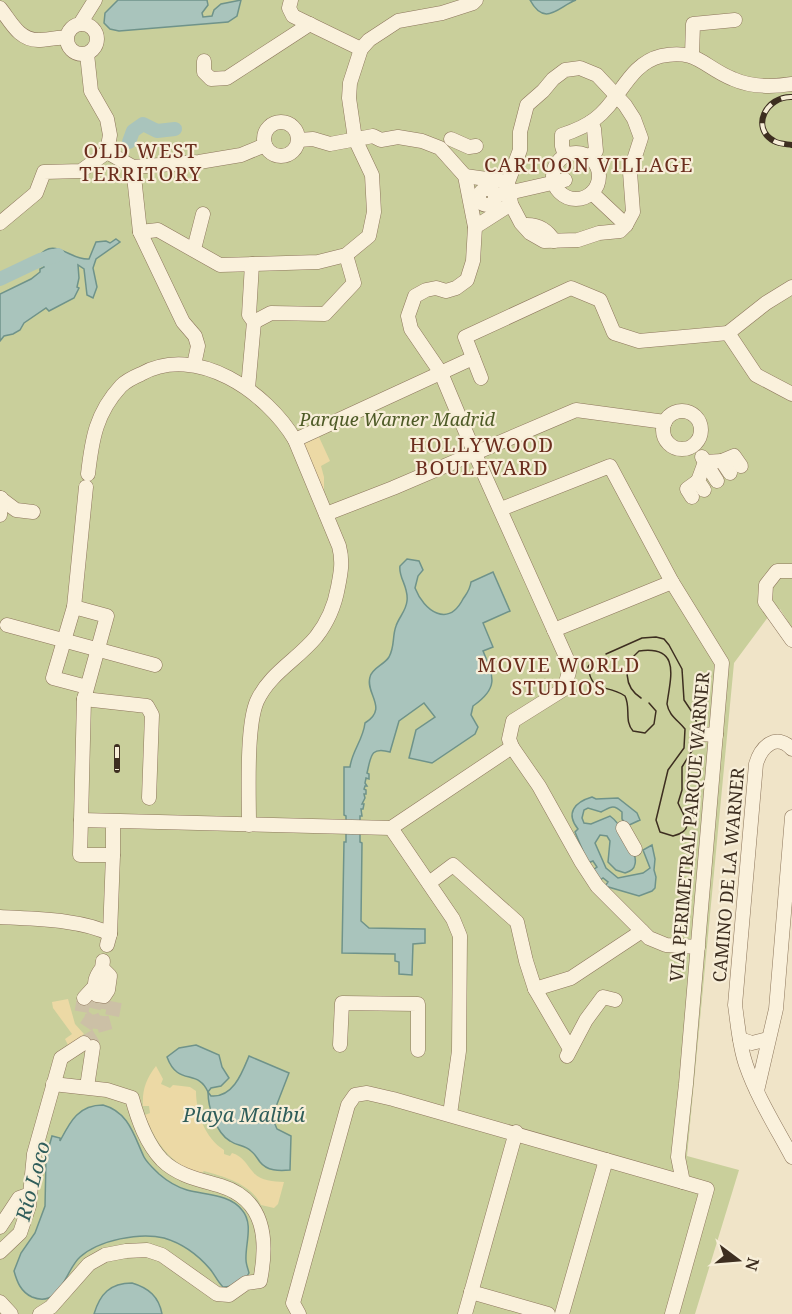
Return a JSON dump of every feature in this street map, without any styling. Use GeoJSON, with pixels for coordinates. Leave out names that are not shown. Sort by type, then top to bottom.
{"type":"FeatureCollection","features":[{"type":"Feature","properties":{"kind":"street"},"geometry":{"type":"LineString","coordinates":[[80,24],[89,26],[96,33],[97,43],[87,54],[76,54],[72,51],[66,38],[71,28],[80,24],[95,0]]}},
{"type":"Feature","properties":{"kind":"street"},"geometry":{"type":"LineString","coordinates":[[291,0],[289,8],[293,16],[361,49]]}},
{"type":"Feature","properties":{"kind":"street"},"geometry":{"type":"LineString","coordinates":[[140,232],[158,230],[171,235],[203,257],[220,265],[318,262],[346,255],[369,236],[374,212],[372,175],[365,171],[354,139],[349,98],[350,83],[361,49],[369,40],[398,21],[442,13],[476,0]]}},
{"type":"Feature","properties":{"kind":"street"},"geometry":{"type":"LineString","coordinates":[[4,13],[20,35],[31,39],[66,38]]}},
{"type":"Feature","properties":{"kind":"street"},"geometry":{"type":"LineString","coordinates":[[692,56],[693,24],[735,20]]}},
{"type":"Feature","properties":{"kind":"street"},"geometry":{"type":"LineString","coordinates":[[204,62],[204,72],[212,79],[227,78],[310,24]]}},
{"type":"Feature","properties":{"kind":"street"},"geometry":{"type":"LineString","coordinates":[[566,156],[562,146],[562,135],[596,119],[635,72],[658,57],[681,53],[692,56],[733,79],[775,86],[792,84]]}},
{"type":"Feature","properties":{"kind":"street"},"geometry":{"type":"LineString","coordinates":[[0,223],[36,193],[44,172],[81,171],[107,152],[110,135],[107,119],[91,91],[87,54]]}},
{"type":"Feature","properties":{"kind":"street"},"geometry":{"type":"LineString","coordinates":[[465,176],[506,194],[530,233],[544,241],[578,240],[599,233],[620,231],[633,212],[630,172],[641,138],[634,119],[617,95],[597,75],[580,68],[565,70],[527,105],[520,132],[520,150],[506,194],[475,227]]}},
{"type":"Feature","properties":{"kind":"street"},"geometry":{"type":"LineString","coordinates":[[588,157],[596,151],[591,122]]}},
{"type":"Feature","properties":{"kind":"street"},"geometry":{"type":"LineString","coordinates":[[276,123],[287,123],[296,130],[299,141],[294,151],[284,157],[272,154],[265,145],[264,140],[268,129],[276,123]]}},
{"type":"Feature","properties":{"kind":"street"},"geometry":{"type":"LineString","coordinates":[[299,141],[313,139],[330,144],[373,136],[381,140],[398,137],[422,141],[440,148],[465,176],[474,200],[475,227],[472,261],[467,280],[456,288],[446,291],[436,288],[422,291],[415,296],[408,315],[411,329],[441,373],[567,659],[568,672],[564,689],[513,721],[509,739],[597,886],[649,938],[666,945],[698,947]]}},
{"type":"Feature","properties":{"kind":"street"},"geometry":{"type":"LineString","coordinates":[[451,139],[469,147],[476,146]]}},
{"type":"Feature","properties":{"kind":"street"},"geometry":{"type":"LineString","coordinates":[[107,152],[133,167],[200,162],[241,155],[265,145]]}},
{"type":"Feature","properties":{"kind":"street"},"geometry":{"type":"LineString","coordinates":[[573,153],[588,157],[594,162],[599,177],[597,185],[591,193],[582,198],[571,199],[563,196],[555,167],[566,156],[573,153]]}},
{"type":"Feature","properties":{"kind":"street"},"geometry":{"type":"LineString","coordinates":[[133,167],[140,232],[183,322],[195,336],[198,346],[194,365]]}},
{"type":"Feature","properties":{"kind":"street"},"geometry":{"type":"LineString","coordinates":[[474,200],[488,206],[506,194],[559,181]]}},
{"type":"Feature","properties":{"kind":"street"},"geometry":{"type":"LineString","coordinates":[[591,193],[626,225]]}},
{"type":"Feature","properties":{"kind":"street"},"geometry":{"type":"LineString","coordinates":[[194,249],[203,214]]}},
{"type":"Feature","properties":{"kind":"street"},"geometry":{"type":"LineString","coordinates":[[254,322],[271,313],[325,314],[354,283],[346,255]]}},
{"type":"Feature","properties":{"kind":"street"},"geometry":{"type":"LineString","coordinates":[[248,388],[254,322],[249,315],[252,264]]}},
{"type":"Feature","properties":{"kind":"street"},"geometry":{"type":"LineString","coordinates":[[482,378],[469,359],[465,337],[571,288],[600,300],[614,333],[639,341],[728,333],[792,286]]}},
{"type":"Feature","properties":{"kind":"street"},"geometry":{"type":"LineString","coordinates":[[728,333],[756,375],[792,394]]}},
{"type":"Feature","properties":{"kind":"street"},"geometry":{"type":"LineString","coordinates":[[295,440],[469,359]]}},
{"type":"Feature","properties":{"kind":"street"},"geometry":{"type":"LineString","coordinates":[[149,798],[152,715],[147,706],[85,693],[53,678],[74,607],[95,427],[106,405],[123,384],[164,365],[194,365],[230,378],[248,388],[274,413],[295,440],[342,559],[337,596],[326,621],[314,638],[265,686],[256,704],[252,724],[249,825]]}},
{"type":"Feature","properties":{"kind":"street"},"geometry":{"type":"LineString","coordinates":[[326,514],[475,454],[576,410],[664,422]]}},
{"type":"Feature","properties":{"kind":"street"},"geometry":{"type":"LineString","coordinates":[[679,411],[691,413],[696,417],[701,434],[694,445],[682,449],[670,445],[663,434],[664,422],[668,416],[679,411]]}},
{"type":"Feature","properties":{"kind":"street"},"geometry":{"type":"LineString","coordinates":[[694,445],[717,480]]}},
{"type":"Feature","properties":{"kind":"street"},"geometry":{"type":"LineString","coordinates":[[705,462],[722,461],[735,469]]}},
{"type":"Feature","properties":{"kind":"street"},"geometry":{"type":"LineString","coordinates":[[698,489],[705,462]]}},
{"type":"Feature","properties":{"kind":"street","name":"VIA PERIMETRAL PARQUE WARNER"},"geometry":{"type":"LineString","coordinates":[[501,509],[610,466],[672,582],[722,663],[678,1157],[683,1182]]}},
{"type":"Feature","properties":{"kind":"street"},"geometry":{"type":"LineString","coordinates":[[1,498],[16,510],[33,512]]}},
{"type":"Feature","properties":{"kind":"street"},"geometry":{"type":"LineString","coordinates":[[0,515],[1,498]]}},
{"type":"Feature","properties":{"kind":"street"},"geometry":{"type":"LineString","coordinates":[[792,571],[777,571],[766,585],[765,602],[792,640]]}},
{"type":"Feature","properties":{"kind":"street"},"geometry":{"type":"LineString","coordinates":[[554,630],[672,582]]}},
{"type":"Feature","properties":{"kind":"street"},"geometry":{"type":"LineString","coordinates":[[74,607],[107,616],[85,693],[80,855],[113,855]]}},
{"type":"Feature","properties":{"kind":"street"},"geometry":{"type":"LineString","coordinates":[[7,625],[155,665]]}},
{"type":"Feature","properties":{"kind":"street"},"geometry":{"type":"LineString","coordinates":[[699,734],[716,735]]}},
{"type":"Feature","properties":{"kind":"street","name":"CAMINO DE LA WARNER"},"geometry":{"type":"LineString","coordinates":[[792,749],[780,742],[768,744],[759,752],[756,764],[735,1005],[746,1064],[757,1091],[792,1157]]}},
{"type":"Feature","properties":{"kind":"street"},"geometry":{"type":"LineString","coordinates":[[81,820],[391,828],[512,747]]}},
{"type":"Feature","properties":{"kind":"street"},"geometry":{"type":"LineString","coordinates":[[757,1091],[776,1009],[792,817]]}},
{"type":"Feature","properties":{"kind":"street"},"geometry":{"type":"LineString","coordinates":[[0,917],[40,919],[98,928],[108,939],[113,821]]}},
{"type":"Feature","properties":{"kind":"street"},"geometry":{"type":"LineString","coordinates":[[391,828],[453,919],[460,936],[459,1051],[450,1114]]}},
{"type":"Feature","properties":{"kind":"street"},"geometry":{"type":"LineString","coordinates":[[623,828],[635,849]]}},
{"type":"Feature","properties":{"kind":"street"},"geometry":{"type":"LineString","coordinates":[[429,883],[453,865],[517,922],[535,989],[568,1053],[586,1020],[603,997],[615,1000]]}},
{"type":"Feature","properties":{"kind":"street"},"geometry":{"type":"LineString","coordinates":[[535,989],[572,978],[642,931]]}},
{"type":"Feature","properties":{"kind":"street"},"geometry":{"type":"LineString","coordinates":[[84,998],[94,987],[97,974],[103,964],[110,976],[112,996],[97,995],[94,987]]}},
{"type":"Feature","properties":{"kind":"street"},"geometry":{"type":"LineString","coordinates":[[340,1045],[342,1003],[418,1004],[417,1050]]}},
{"type":"Feature","properties":{"kind":"street"},"geometry":{"type":"LineString","coordinates":[[740,1039],[752,1043],[768,1039]]}},
{"type":"Feature","properties":{"kind":"street"},"geometry":{"type":"LineString","coordinates":[[0,1252],[20,1233],[29,1206],[34,1154],[62,1058],[89,1045],[87,1087]]}},
{"type":"Feature","properties":{"kind":"street"},"geometry":{"type":"LineString","coordinates":[[40,1314],[51,1307],[89,1264],[105,1255],[147,1250],[162,1255],[217,1294],[229,1294],[246,1283],[260,1281],[264,1259],[262,1224],[250,1204],[238,1192],[178,1172],[163,1161],[150,1145],[138,1120],[132,1098],[107,1090],[53,1084]]}},
{"type":"Feature","properties":{"kind":"street"},"geometry":{"type":"LineString","coordinates":[[299,1314],[293,1303],[348,1105],[355,1095],[367,1093],[516,1132],[707,1189],[672,1314]]}},
{"type":"Feature","properties":{"kind":"street"},"geometry":{"type":"LineString","coordinates":[[465,1314],[516,1132]]}},
{"type":"Feature","properties":{"kind":"street"},"geometry":{"type":"LineString","coordinates":[[562,1314],[606,1160]]}},
{"type":"Feature","properties":{"kind":"street"},"geometry":{"type":"LineString","coordinates":[[0,1227],[19,1198],[30,1194]]}},
{"type":"Feature","properties":{"kind":"street"},"geometry":{"type":"LineString","coordinates":[[471,1292],[548,1314]]}},
{"type":"Feature","properties":{"kind":"street"},"geometry":{"type":"LineString","coordinates":[[0,1302],[11,1314]]}},
{"type":"Feature","properties":{"kind":"green space","name":"Parque Warner Madrid"},"geometry":{"type":"Polygon","coordinates":[[[0,0],[792,0],[792,628],[780,609],[771,613],[734,663],[687,1156],[739,1170],[695,1314],[0,1314],[0,0]]]}},
{"type":"Feature","properties":{"kind":"sand"},"geometry":{"type":"Polygon","coordinates":[[[319,437],[330,461],[321,466],[324,493],[304,448],[304,444],[319,437]]]}},
{"type":"Feature","properties":{"kind":"sand"},"geometry":{"type":"Polygon","coordinates":[[[68,999],[75,1024],[84,1034],[69,1047],[65,1039],[72,1034],[53,1008],[52,1002],[68,999]]]}},
{"type":"Feature","properties":{"kind":"sand"},"geometry":{"type":"Polygon","coordinates":[[[156,1066],[163,1079],[161,1084],[170,1088],[173,1085],[190,1087],[196,1091],[203,1124],[212,1139],[224,1150],[224,1154],[230,1156],[232,1153],[239,1156],[259,1177],[284,1182],[278,1204],[274,1208],[261,1205],[251,1192],[237,1182],[204,1171],[199,1175],[180,1164],[165,1151],[154,1135],[145,1115],[150,1113],[149,1106],[143,1106],[145,1085],[156,1066]]]}},
{"type":"Feature","properties":{"kind":"water"},"geometry":{"type":"Polygon","coordinates":[[[118,0],[207,0],[208,5],[202,13],[203,17],[212,16],[214,10],[221,4],[241,0],[237,16],[228,22],[119,31],[110,29],[104,23],[105,13],[118,0]]]}},
{"type":"Feature","properties":{"kind":"water"},"geometry":{"type":"Polygon","coordinates":[[[530,0],[576,0],[547,14],[541,13],[530,0]]]}},
{"type":"Feature","properties":{"kind":"water"},"geometry":{"type":"Polygon","coordinates":[[[116,239],[120,242],[96,259],[93,268],[97,287],[93,298],[87,295],[84,269],[78,265],[77,287],[79,288],[74,298],[49,311],[46,308],[24,323],[20,330],[4,336],[0,341],[0,294],[40,272],[40,269],[44,267],[39,258],[37,259],[43,252],[49,249],[62,250],[82,259],[89,259],[96,242],[110,243],[116,239]]]}},
{"type":"Feature","properties":{"kind":"water"},"geometry":{"type":"Polygon","coordinates":[[[407,559],[419,561],[423,570],[418,576],[415,588],[424,604],[437,613],[450,613],[457,608],[471,582],[493,572],[510,611],[483,623],[493,647],[483,651],[490,668],[492,682],[487,693],[473,706],[471,715],[478,727],[475,734],[432,763],[409,758],[416,730],[435,717],[424,703],[399,721],[390,752],[379,750],[372,754],[369,762],[367,773],[369,779],[366,778],[367,786],[364,789],[366,794],[364,794],[362,804],[364,804],[363,809],[361,809],[362,816],[360,816],[361,921],[369,928],[425,929],[425,943],[413,944],[412,975],[399,974],[399,962],[395,961],[395,954],[342,953],[344,842],[346,842],[344,767],[350,767],[365,723],[375,712],[375,701],[369,683],[370,677],[373,671],[389,657],[396,626],[406,605],[407,596],[400,566],[407,559]]]}},
{"type":"Feature","properties":{"kind":"water"},"geometry":{"type":"Polygon","coordinates":[[[592,797],[596,799],[618,798],[637,813],[640,820],[627,826],[622,819],[622,812],[614,807],[601,812],[588,808],[584,810],[582,818],[584,823],[591,824],[610,816],[627,838],[634,853],[635,864],[633,869],[625,873],[616,870],[608,862],[610,841],[607,836],[600,835],[595,843],[606,868],[618,878],[643,873],[650,868],[643,850],[652,845],[656,877],[655,888],[652,891],[639,896],[605,886],[608,882],[603,878],[599,881],[593,870],[597,867],[593,861],[588,863],[575,832],[578,829],[572,818],[577,805],[592,797]]]}},
{"type":"Feature","properties":{"kind":"water"},"geometry":{"type":"Polygon","coordinates":[[[196,1045],[219,1055],[222,1067],[229,1078],[221,1086],[211,1088],[208,1092],[199,1081],[177,1072],[167,1057],[179,1048],[196,1045]]]}},
{"type":"Feature","properties":{"kind":"water","name":"Playa Malibú"},"geometry":{"type":"Polygon","coordinates":[[[249,1056],[289,1073],[272,1117],[277,1129],[291,1136],[290,1170],[270,1169],[263,1165],[249,1149],[225,1137],[214,1119],[209,1105],[208,1092],[211,1096],[219,1096],[231,1089],[240,1077],[249,1056]]]}},
{"type":"Feature","properties":{"kind":"water"},"geometry":{"type":"Polygon","coordinates":[[[103,1105],[112,1108],[125,1119],[145,1159],[162,1177],[183,1189],[224,1198],[242,1210],[248,1221],[246,1260],[249,1273],[244,1279],[234,1285],[223,1287],[212,1271],[189,1250],[164,1238],[143,1236],[109,1242],[88,1251],[75,1263],[56,1293],[50,1298],[32,1297],[22,1289],[14,1271],[21,1253],[35,1233],[45,1206],[46,1157],[52,1136],[60,1138],[60,1141],[71,1121],[81,1111],[103,1105]]]}},
{"type":"Feature","properties":{"kind":"water"},"geometry":{"type":"Polygon","coordinates":[[[132,1283],[152,1294],[162,1314],[94,1314],[99,1301],[107,1291],[118,1285],[132,1283]]]}},
{"type":"Feature","properties":{"kind":"waterway"},"geometry":{"type":"LineString","coordinates":[[129,142],[133,131],[143,124],[157,131],[175,129]]}},
{"type":"Feature","properties":{"kind":"waterway"},"geometry":{"type":"LineString","coordinates":[[0,279],[40,260],[58,255]]}},
{"type":"Feature","properties":{"kind":"tunnel"},"geometry":{"type":"LineString","coordinates":[[97,995],[92,1016],[97,1026]]}},
{"type":"Feature","properties":{"kind":"tunnel"},"geometry":{"type":"LineString","coordinates":[[84,1043],[97,1035],[104,996]]}},
{"type":"Feature","properties":{"kind":"tunnel"},"geometry":{"type":"LineString","coordinates":[[84,998],[81,1015],[97,1026]]}},
{"type":"Feature","properties":{"kind":"tunnel"},"geometry":{"type":"LineString","coordinates":[[97,1026],[111,1022],[115,1001]]}},
{"type":"Feature","properties":{"kind":"tram line"},"geometry":{"type":"LineString","coordinates":[[606,654],[642,638],[656,637],[664,639],[669,645],[682,669],[684,700],[694,715],[699,729],[698,741],[682,767],[682,790],[678,803],[687,827],[673,836],[660,832],[656,820],[668,770],[684,748],[685,729],[668,708],[671,675],[668,659],[662,653],[639,651],[630,663],[628,682],[641,698]]}},
{"type":"Feature","properties":{"kind":"tram line"},"geometry":{"type":"LineString","coordinates":[[593,660],[588,667],[593,682],[625,696],[629,723],[633,731],[645,733],[654,724],[656,711],[649,703]]}},
{"type":"Feature","properties":{"kind":"railway"},"geometry":{"type":"LineString","coordinates":[[792,97],[775,102],[764,114],[762,121],[767,135],[776,142],[792,145]]}},
{"type":"Feature","properties":{"kind":"railway"},"geometry":{"type":"LineString","coordinates":[[117,747],[117,770]]}},
{"type":"Feature","properties":{"kind":"district","name":"OLD WEST TERRITORY"},"geometry":{"type":"Point","coordinates":[141,162]}},
{"type":"Feature","properties":{"kind":"district","name":"CARTOON VILLAGE"},"geometry":{"type":"Point","coordinates":[589,165]}},
{"type":"Feature","properties":{"kind":"district","name":"HOLLYWOOD BOULEVARD"},"geometry":{"type":"Point","coordinates":[482,456]}},
{"type":"Feature","properties":{"kind":"district","name":"MOVIE WORLD STUDIOS"},"geometry":{"type":"Point","coordinates":[559,676]}},
{"type":"Feature","properties":{"kind":"water label","name":"Río Loco"},"geometry":{"type":"Point","coordinates":[33,1181]}}]}
